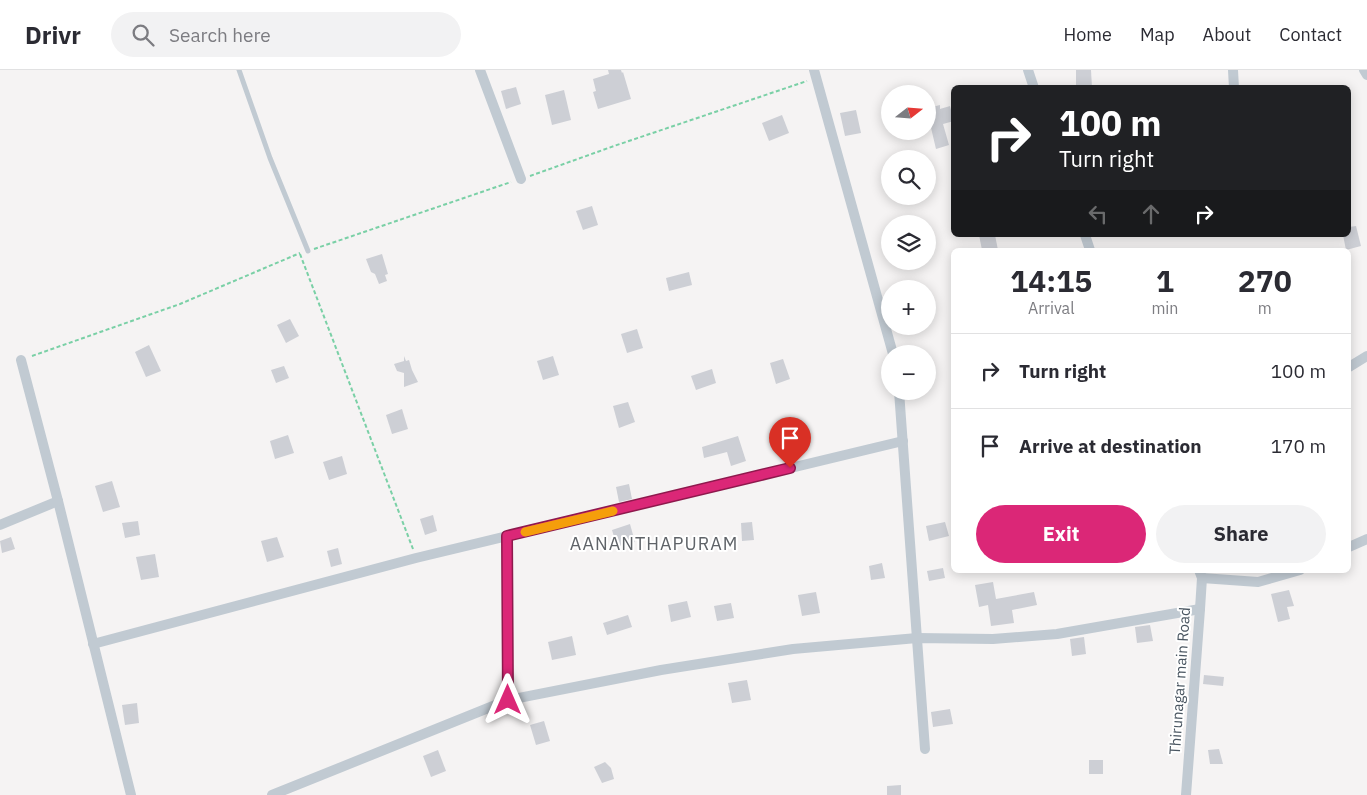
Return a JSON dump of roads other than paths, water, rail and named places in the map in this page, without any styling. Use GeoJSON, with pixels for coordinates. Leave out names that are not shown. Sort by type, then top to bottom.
{"type":"FeatureCollection","features":[{"type":"Feature","properties":{"kind":"street"},"geometry":{"type":"LineString","coordinates":[[480,70],[521,179]]}},
{"type":"Feature","properties":{"kind":"street"},"geometry":{"type":"LineString","coordinates":[[1028,70],[1033,85]]}},
{"type":"Feature","properties":{"kind":"street"},"geometry":{"type":"LineString","coordinates":[[1233,70],[1234,85]]}},
{"type":"Feature","properties":{"kind":"street"},"geometry":{"type":"LineString","coordinates":[[1364,70],[1367,75]]}},
{"type":"Feature","properties":{"kind":"street"},"geometry":{"type":"LineString","coordinates":[[815,74],[890,345]]}},
{"type":"Feature","properties":{"kind":"street"},"geometry":{"type":"LineString","coordinates":[[1351,366],[1367,356]]}},
{"type":"Feature","properties":{"kind":"street"},"geometry":{"type":"LineString","coordinates":[[21,360],[131,795]]}},
{"type":"Feature","properties":{"kind":"street"},"geometry":{"type":"LineString","coordinates":[[900,400],[925,749]]}},
{"type":"Feature","properties":{"kind":"street"},"geometry":{"type":"LineString","coordinates":[[93,644],[416,558],[903,441]]}},
{"type":"Feature","properties":{"kind":"street"},"geometry":{"type":"LineString","coordinates":[[0,526],[58,501]]}},
{"type":"Feature","properties":{"kind":"street"},"geometry":{"type":"LineString","coordinates":[[507,536],[508,700]]}},
{"type":"Feature","properties":{"kind":"street"},"geometry":{"type":"LineString","coordinates":[[1351,546],[1367,539]]}},
{"type":"Feature","properties":{"kind":"street"},"geometry":{"type":"LineString","coordinates":[[1200,574],[1258,582],[1290,573]]}},
{"type":"Feature","properties":{"kind":"street","name":"Thirunagar main Road"},"geometry":{"type":"LineString","coordinates":[[1186,795],[1200,608],[1200,574]]}},
{"type":"Feature","properties":{"kind":"street"},"geometry":{"type":"LineString","coordinates":[[272,795],[508,700],[661,670],[793,649],[917,638],[993,639],[1056,634],[1200,608]]}},
{"type":"Feature","properties":{"kind":"lane"},"geometry":{"type":"LineString","coordinates":[[239,70],[270,158],[308,251]]}},
{"type":"Feature","properties":{"kind":"district","name":"AANANTHAPURAM"},"geometry":{"type":"Point","coordinates":[654,544]}}]}
